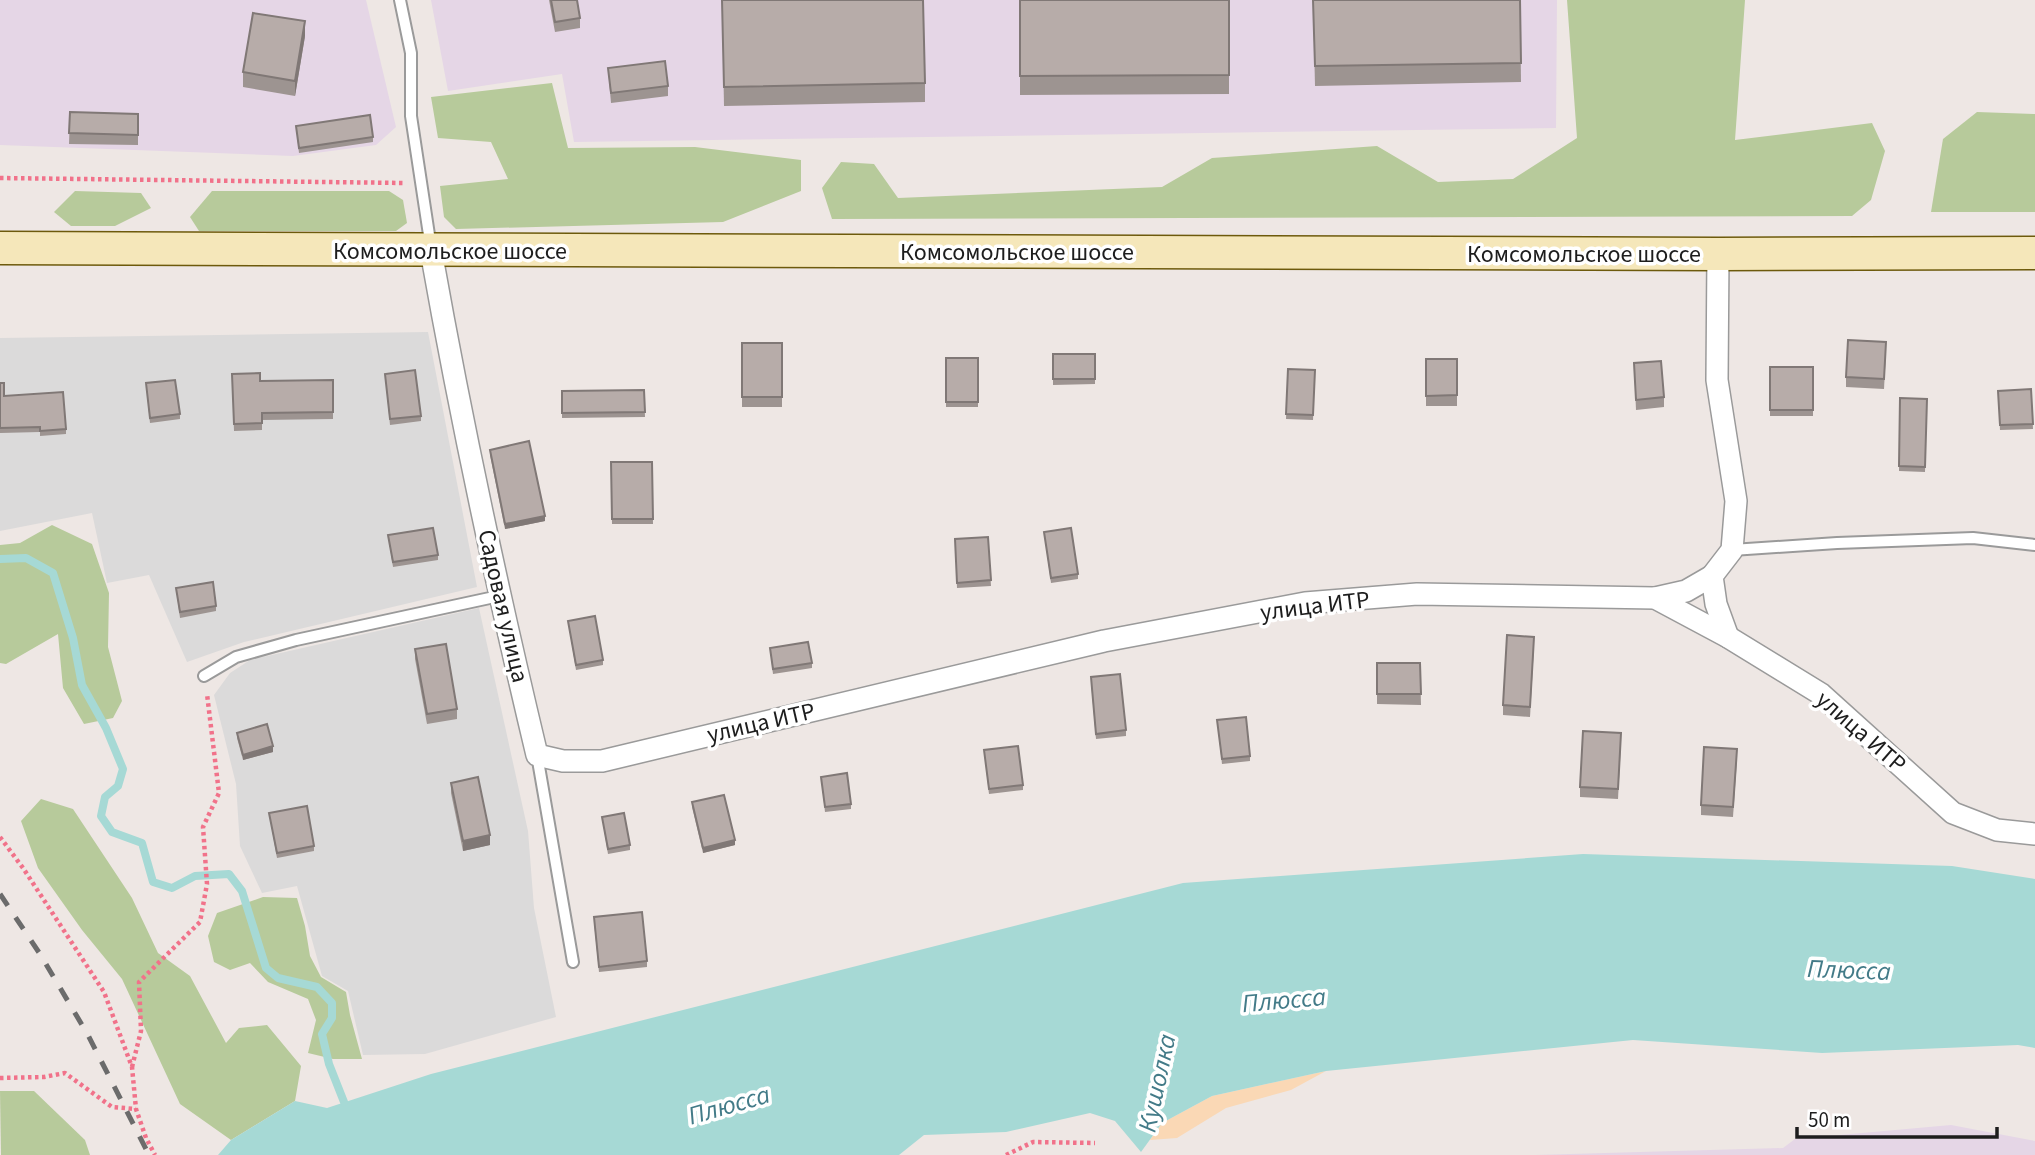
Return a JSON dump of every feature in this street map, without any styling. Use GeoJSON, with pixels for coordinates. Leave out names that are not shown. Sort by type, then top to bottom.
{"type":"FeatureCollection","features":[{"type":"Feature","properties":{"kind":"main road","name":"Комсомольское шоссе"},"geometry":{"type":"LineString","coordinates":[[0,248],[2035,253]]}},
{"type":"Feature","properties":{"kind":"street","name":"Садовая улица"},"geometry":{"type":"LineString","coordinates":[[431,251],[454,379],[499,596],[537,755]]}},
{"type":"Feature","properties":{"kind":"street"},"geometry":{"type":"LineString","coordinates":[[1656,598],[1686,591],[1712,576],[1732,550],[1736,501],[1717,380],[1718,254]]}},
{"type":"Feature","properties":{"kind":"street"},"geometry":{"type":"LineString","coordinates":[[1712,576],[1716,604],[1728,637]]}},
{"type":"Feature","properties":{"kind":"street","name":"улица ИТР"},"geometry":{"type":"LineString","coordinates":[[537,755],[563,761],[602,761],[1104,641],[1305,603],[1417,594],[1656,598],[1728,637],[1821,694],[1953,813],[1997,830],[2035,834]]}},
{"type":"Feature","properties":{"kind":"lane"},"geometry":{"type":"LineString","coordinates":[[400,0],[411,53],[411,116],[431,251]]}},
{"type":"Feature","properties":{"kind":"lane"},"geometry":{"type":"LineString","coordinates":[[1732,550],[1973,538],[2035,545]]}},
{"type":"Feature","properties":{"kind":"lane"},"geometry":{"type":"LineString","coordinates":[[204,677],[236,657],[272,647],[499,596]]}},
{"type":"Feature","properties":{"kind":"lane","name":"Садовая улица"},"geometry":{"type":"LineString","coordinates":[[537,755],[573,962]]}},
{"type":"Feature","properties":{"kind":"path"},"geometry":{"type":"LineString","coordinates":[[0,178],[421,183]]}},
{"type":"Feature","properties":{"kind":"path"},"geometry":{"type":"LineString","coordinates":[[132,1067],[141,1031],[139,982],[201,922],[207,884],[203,827],[219,793],[204,677]]}},
{"type":"Feature","properties":{"kind":"path"},"geometry":{"type":"LineString","coordinates":[[0,837],[104,992],[132,1067],[136,1109],[155,1155]]}},
{"type":"Feature","properties":{"kind":"path"},"geometry":{"type":"LineString","coordinates":[[0,1077],[44,1077],[65,1073],[111,1107],[136,1109]]}},
{"type":"Feature","properties":{"kind":"path"},"geometry":{"type":"LineString","coordinates":[[1006,1155],[1033,1142],[1095,1143]]}},
{"type":"Feature","properties":{"kind":"shaded area"},"geometry":{"type":"Polygon","coordinates":[[[0,0],[366,0],[396,127],[376,145],[293,156],[0,145],[0,0]]]}},
{"type":"Feature","properties":{"kind":"shaded area"},"geometry":{"type":"Polygon","coordinates":[[[431,0],[1557,0],[1556,128],[574,142],[562,74],[448,91],[431,0]]]}},
{"type":"Feature","properties":{"kind":"shaded area"},"geometry":{"type":"Polygon","coordinates":[[[428,332],[477,587],[244,642],[187,662],[149,575],[107,583],[92,513],[0,531],[0,338],[428,332]]]}},
{"type":"Feature","properties":{"kind":"shaded area"},"geometry":{"type":"Polygon","coordinates":[[[479,608],[528,831],[534,908],[556,1017],[425,1054],[363,1055],[348,991],[322,976],[297,886],[262,893],[240,846],[236,784],[214,695],[230,673],[250,660],[479,608]]]}},
{"type":"Feature","properties":{"kind":"shaded area"},"geometry":{"type":"Polygon","coordinates":[[[1951,1125],[2035,1141],[2035,1155],[1535,1155],[1783,1148],[1795,1139],[1951,1125]]]}},
{"type":"Feature","properties":{"kind":"green space"},"geometry":{"type":"Polygon","coordinates":[[[1567,0],[1745,0],[1735,140],[1872,123],[1885,151],[1871,200],[1852,216],[832,219],[822,188],[841,162],[874,164],[898,198],[1162,187],[1212,158],[1377,146],[1438,182],[1513,179],[1577,138],[1567,0]]]}},
{"type":"Feature","properties":{"kind":"green space"},"geometry":{"type":"Polygon","coordinates":[[[552,83],[568,148],[695,147],[801,160],[801,191],[723,222],[456,229],[444,217],[440,186],[508,179],[491,142],[438,138],[431,97],[552,83]]]}},
{"type":"Feature","properties":{"kind":"green space"},"geometry":{"type":"Polygon","coordinates":[[[1977,112],[2035,114],[2035,212],[1931,212],[1943,139],[1977,112]]]}},
{"type":"Feature","properties":{"kind":"green space"},"geometry":{"type":"Polygon","coordinates":[[[75,191],[141,193],[151,208],[115,226],[71,226],[54,212],[75,191]]]}},
{"type":"Feature","properties":{"kind":"green space"},"geometry":{"type":"Polygon","coordinates":[[[212,191],[389,191],[403,200],[407,223],[396,231],[199,231],[190,217],[212,191]]]}},
{"type":"Feature","properties":{"kind":"green space"},"geometry":{"type":"Polygon","coordinates":[[[52,525],[92,544],[109,593],[108,647],[122,701],[113,718],[84,724],[63,688],[58,634],[6,664],[0,663],[0,545],[20,543],[52,525]]]}},
{"type":"Feature","properties":{"kind":"green space"},"geometry":{"type":"Polygon","coordinates":[[[41,799],[73,809],[132,898],[158,953],[190,976],[226,1043],[239,1028],[267,1025],[301,1066],[295,1101],[231,1140],[180,1104],[122,979],[82,930],[38,868],[21,821],[41,799]]]}},
{"type":"Feature","properties":{"kind":"green space"},"geometry":{"type":"Polygon","coordinates":[[[263,897],[297,898],[310,956],[321,977],[346,992],[362,1059],[333,1059],[308,1053],[316,1020],[308,999],[268,982],[250,963],[230,970],[214,962],[208,936],[217,913],[263,897]]]}},
{"type":"Feature","properties":{"kind":"green space"},"geometry":{"type":"Polygon","coordinates":[[[0,1091],[34,1091],[85,1140],[90,1155],[1,1155],[0,1091]]]}},
{"type":"Feature","properties":{"kind":"sand"},"geometry":{"type":"Polygon","coordinates":[[[1326,1071],[1291,1090],[1226,1108],[1177,1138],[1150,1140],[1162,1123],[1212,1096],[1326,1071]]]}},
{"type":"Feature","properties":{"kind":"water"},"geometry":{"type":"Polygon","coordinates":[[[1583,854],[1952,866],[2035,879],[2035,1048],[2018,1045],[1822,1053],[1633,1040],[1326,1071],[1212,1096],[1162,1123],[1141,1152],[1115,1121],[1090,1113],[1006,1132],[924,1135],[899,1155],[218,1155],[231,1140],[295,1101],[327,1108],[431,1074],[1183,883],[1583,854]]]}},
{"type":"Feature","properties":{"kind":"building"},"geometry":{"type":"Polygon","coordinates":[[[551,0],[577,0],[580,18],[555,22],[551,0]]]}},
{"type":"Feature","properties":{"kind":"building"},"geometry":{"type":"Polygon","coordinates":[[[722,0],[923,0],[925,83],[724,87],[722,0]]]}},
{"type":"Feature","properties":{"kind":"building"},"geometry":{"type":"Polygon","coordinates":[[[1020,0],[1229,0],[1229,75],[1020,76],[1020,0]]]}},
{"type":"Feature","properties":{"kind":"building"},"geometry":{"type":"Polygon","coordinates":[[[1313,0],[1520,0],[1521,63],[1315,66],[1313,0]]]}},
{"type":"Feature","properties":{"kind":"building"},"geometry":{"type":"Polygon","coordinates":[[[253,13],[305,21],[295,81],[243,72],[253,13]]]}},
{"type":"Feature","properties":{"kind":"building"},"geometry":{"type":"Polygon","coordinates":[[[665,61],[668,86],[611,93],[608,68],[665,61]]]}},
{"type":"Feature","properties":{"kind":"building"},"geometry":{"type":"Polygon","coordinates":[[[70,112],[138,114],[138,135],[69,133],[70,112]]]}},
{"type":"Feature","properties":{"kind":"building"},"geometry":{"type":"Polygon","coordinates":[[[370,115],[373,137],[299,148],[296,126],[370,115]]]}},
{"type":"Feature","properties":{"kind":"building"},"geometry":{"type":"Polygon","coordinates":[[[1848,340],[1886,342],[1884,379],[1846,377],[1848,340]]]}},
{"type":"Feature","properties":{"kind":"building"},"geometry":{"type":"Polygon","coordinates":[[[742,343],[782,343],[782,397],[742,397],[742,343]]]}},
{"type":"Feature","properties":{"kind":"building"},"geometry":{"type":"Polygon","coordinates":[[[1053,354],[1095,354],[1095,379],[1053,379],[1053,354]]]}},
{"type":"Feature","properties":{"kind":"building"},"geometry":{"type":"Polygon","coordinates":[[[946,358],[978,358],[978,402],[946,402],[946,358]]]}},
{"type":"Feature","properties":{"kind":"building"},"geometry":{"type":"Polygon","coordinates":[[[1426,359],[1457,359],[1457,395],[1426,396],[1426,359]]]}},
{"type":"Feature","properties":{"kind":"building"},"geometry":{"type":"Polygon","coordinates":[[[1661,361],[1664,397],[1636,400],[1634,363],[1661,361]]]}},
{"type":"Feature","properties":{"kind":"building"},"geometry":{"type":"Polygon","coordinates":[[[1770,367],[1813,367],[1813,410],[1770,410],[1770,367]]]}},
{"type":"Feature","properties":{"kind":"building"},"geometry":{"type":"Polygon","coordinates":[[[1288,369],[1315,370],[1313,415],[1286,414],[1288,369]]]}},
{"type":"Feature","properties":{"kind":"building"},"geometry":{"type":"Polygon","coordinates":[[[415,370],[421,416],[390,419],[385,374],[415,370]]]}},
{"type":"Feature","properties":{"kind":"building"},"geometry":{"type":"Polygon","coordinates":[[[260,373],[260,381],[333,380],[333,412],[262,413],[262,423],[234,424],[232,374],[260,373]]]}},
{"type":"Feature","properties":{"kind":"building"},"geometry":{"type":"Polygon","coordinates":[[[175,380],[180,414],[150,418],[146,383],[175,380]]]}},
{"type":"Feature","properties":{"kind":"building"},"geometry":{"type":"Polygon","coordinates":[[[0,383],[4,383],[4,396],[63,392],[66,429],[40,431],[40,427],[0,428],[0,383]]]}},
{"type":"Feature","properties":{"kind":"building"},"geometry":{"type":"Polygon","coordinates":[[[2031,389],[2033,424],[2000,425],[1998,391],[2031,389]]]}},
{"type":"Feature","properties":{"kind":"building"},"geometry":{"type":"Polygon","coordinates":[[[644,390],[645,412],[562,413],[562,391],[644,390]]]}},
{"type":"Feature","properties":{"kind":"building"},"geometry":{"type":"Polygon","coordinates":[[[1900,398],[1927,399],[1925,467],[1899,466],[1900,398]]]}},
{"type":"Feature","properties":{"kind":"building"},"geometry":{"type":"Polygon","coordinates":[[[529,441],[545,516],[505,524],[490,450],[529,441]]]}},
{"type":"Feature","properties":{"kind":"building"},"geometry":{"type":"Polygon","coordinates":[[[611,462],[652,462],[653,519],[612,519],[611,462]]]}},
{"type":"Feature","properties":{"kind":"building"},"geometry":{"type":"Polygon","coordinates":[[[433,528],[438,555],[393,562],[388,535],[433,528]]]}},
{"type":"Feature","properties":{"kind":"building"},"geometry":{"type":"Polygon","coordinates":[[[1071,528],[1078,574],[1051,578],[1044,532],[1071,528]]]}},
{"type":"Feature","properties":{"kind":"building"},"geometry":{"type":"Polygon","coordinates":[[[988,537],[991,580],[957,583],[955,539],[988,537]]]}},
{"type":"Feature","properties":{"kind":"building"},"geometry":{"type":"Polygon","coordinates":[[[213,582],[216,606],[180,612],[176,588],[213,582]]]}},
{"type":"Feature","properties":{"kind":"building"},"geometry":{"type":"Polygon","coordinates":[[[595,616],[603,660],[576,665],[568,621],[595,616]]]}},
{"type":"Feature","properties":{"kind":"building"},"geometry":{"type":"Polygon","coordinates":[[[1507,635],[1534,637],[1530,707],[1503,705],[1507,635]]]}},
{"type":"Feature","properties":{"kind":"building"},"geometry":{"type":"Polygon","coordinates":[[[808,642],[812,663],[773,669],[770,648],[808,642]]]}},
{"type":"Feature","properties":{"kind":"building"},"geometry":{"type":"Polygon","coordinates":[[[446,644],[457,709],[427,714],[415,649],[446,644]]]}},
{"type":"Feature","properties":{"kind":"building"},"geometry":{"type":"Polygon","coordinates":[[[1377,663],[1420,663],[1421,694],[1377,694],[1377,663]]]}},
{"type":"Feature","properties":{"kind":"building"},"geometry":{"type":"Polygon","coordinates":[[[1120,674],[1126,730],[1096,734],[1091,677],[1120,674]]]}},
{"type":"Feature","properties":{"kind":"building"},"geometry":{"type":"Polygon","coordinates":[[[1246,717],[1250,756],[1222,759],[1217,720],[1246,717]]]}},
{"type":"Feature","properties":{"kind":"building"},"geometry":{"type":"Polygon","coordinates":[[[267,724],[273,746],[243,755],[237,733],[267,724]]]}},
{"type":"Feature","properties":{"kind":"building"},"geometry":{"type":"Polygon","coordinates":[[[1583,731],[1621,733],[1618,789],[1580,787],[1583,731]]]}},
{"type":"Feature","properties":{"kind":"building"},"geometry":{"type":"Polygon","coordinates":[[[1018,746],[1023,785],[989,789],[984,750],[1018,746]]]}},
{"type":"Feature","properties":{"kind":"building"},"geometry":{"type":"Polygon","coordinates":[[[1704,747],[1737,749],[1733,807],[1701,805],[1704,747]]]}},
{"type":"Feature","properties":{"kind":"building"},"geometry":{"type":"Polygon","coordinates":[[[847,773],[851,804],[825,807],[821,777],[847,773]]]}},
{"type":"Feature","properties":{"kind":"building"},"geometry":{"type":"Polygon","coordinates":[[[478,777],[490,835],[463,841],[451,783],[478,777]]]}},
{"type":"Feature","properties":{"kind":"building"},"geometry":{"type":"Polygon","coordinates":[[[724,795],[735,840],[703,848],[692,802],[724,795]]]}},
{"type":"Feature","properties":{"kind":"building"},"geometry":{"type":"Polygon","coordinates":[[[307,806],[314,846],[277,853],[269,813],[307,806]]]}},
{"type":"Feature","properties":{"kind":"building"},"geometry":{"type":"Polygon","coordinates":[[[624,813],[630,845],[608,849],[602,817],[624,813]]]}},
{"type":"Feature","properties":{"kind":"building"},"geometry":{"type":"Polygon","coordinates":[[[642,912],[647,961],[599,967],[594,917],[642,912]]]}},
{"type":"Feature","properties":{"kind":"waterway"},"geometry":{"type":"LineString","coordinates":[[0,559],[26,558],[53,573],[73,638],[82,685],[106,728],[123,769],[118,786],[105,797],[101,816],[112,832],[142,843],[153,882],[172,888],[195,876],[229,874],[242,891],[266,968],[278,978],[317,987],[332,1003],[332,1018],[322,1034],[329,1064],[344,1102]]}},
{"type":"Feature","properties":{"kind":"railway"},"geometry":{"type":"LineString","coordinates":[[0,894],[40,954],[88,1035],[149,1155]]}},
{"type":"Feature","properties":{"kind":"water label","name":"Плюсса"},"geometry":{"type":"Point","coordinates":[1849,970]}},
{"type":"Feature","properties":{"kind":"water label","name":"Плюсса"},"geometry":{"type":"Point","coordinates":[1284,1000]}},
{"type":"Feature","properties":{"kind":"water label","name":"Кушолка"},"geometry":{"type":"Point","coordinates":[1157,1083]}},
{"type":"Feature","properties":{"kind":"water label","name":"Плюсса"},"geometry":{"type":"Point","coordinates":[729,1105]}}]}
